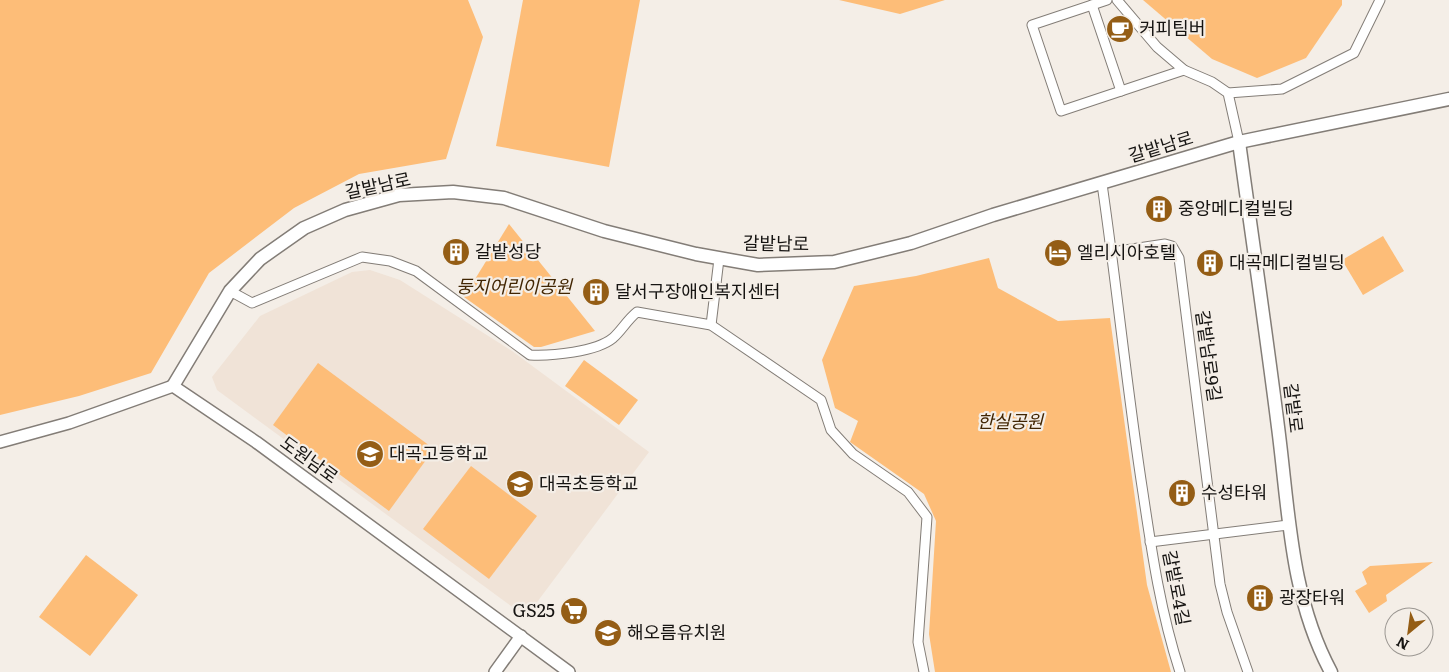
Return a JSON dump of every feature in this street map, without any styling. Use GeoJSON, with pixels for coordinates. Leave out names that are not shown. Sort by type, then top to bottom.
{"type":"FeatureCollection","features":[{"type":"Feature","properties":{"kind":"main road","name":"갈밭남로"},"geometry":{"type":"LineString","coordinates":[[173,386],[230,291],[260,259],[304,228],[337,213],[399,195],[454,192],[504,198],[604,230],[719,259],[758,265],[834,262],[911,243],[1239,142],[1449,99]]}},
{"type":"Feature","properties":{"kind":"main road","name":"갈밭로"},"geometry":{"type":"LineString","coordinates":[[1239,142],[1278,428],[1288,525],[1306,614],[1331,672]]}},
{"type":"Feature","properties":{"kind":"street"},"geometry":{"type":"LineString","coordinates":[[1106,0],[1032,25],[1061,111],[1184,70]]}},
{"type":"Feature","properties":{"kind":"street"},"geometry":{"type":"LineString","coordinates":[[1117,0],[1157,47],[1184,70],[1212,82],[1228,93],[1282,89],[1354,53],[1380,0]]}},
{"type":"Feature","properties":{"kind":"street"},"geometry":{"type":"LineString","coordinates":[[1092,5],[1121,91]]}},
{"type":"Feature","properties":{"kind":"street"},"geometry":{"type":"LineString","coordinates":[[1228,93],[1239,142]]}},
{"type":"Feature","properties":{"kind":"street"},"geometry":{"type":"LineString","coordinates":[[1102,184],[1150,542]]}},
{"type":"Feature","properties":{"kind":"street","name":"갈밭남로9길"},"geometry":{"type":"LineString","coordinates":[[1112,252],[1165,244],[1172,246],[1179,258],[1198,398],[1213,534]]}},
{"type":"Feature","properties":{"kind":"street"},"geometry":{"type":"LineString","coordinates":[[230,291],[252,303],[362,257],[390,261],[416,271],[530,355],[542,356],[601,346],[614,337],[637,312],[711,326],[820,400],[831,430],[853,454],[908,492],[927,516],[918,642],[924,672]]}},
{"type":"Feature","properties":{"kind":"street"},"geometry":{"type":"LineString","coordinates":[[711,326],[719,259]]}},
{"type":"Feature","properties":{"kind":"street"},"geometry":{"type":"LineString","coordinates":[[0,442],[69,423],[173,386]]}},
{"type":"Feature","properties":{"kind":"street","name":"도원남로"},"geometry":{"type":"LineString","coordinates":[[173,386],[256,442],[569,672]]}},
{"type":"Feature","properties":{"kind":"street","name":"갈밭로4길"},"geometry":{"type":"LineString","coordinates":[[1180,672],[1163,612],[1150,542],[1288,525]]}},
{"type":"Feature","properties":{"kind":"street"},"geometry":{"type":"LineString","coordinates":[[1213,534],[1227,612],[1248,672]]}},
{"type":"Feature","properties":{"kind":"street"},"geometry":{"type":"LineString","coordinates":[[495,672],[521,636]]}},
{"type":"Feature","properties":{"kind":"shaded area"},"geometry":{"type":"Polygon","coordinates":[[[370,270],[400,280],[512,351],[649,452],[526,617],[217,390],[212,377],[260,316],[352,272],[370,270]]]}},
{"type":"Feature","properties":{"kind":"green space"},"geometry":{"type":"Polygon","coordinates":[[[0,0],[468,0],[483,37],[446,159],[359,174],[294,208],[209,273],[151,373],[79,396],[0,415],[0,0]]]}},
{"type":"Feature","properties":{"kind":"green space"},"geometry":{"type":"Polygon","coordinates":[[[523,0],[640,0],[609,167],[496,146],[523,0]]]}},
{"type":"Feature","properties":{"kind":"green space"},"geometry":{"type":"Polygon","coordinates":[[[839,0],[945,0],[900,14],[839,0]]]}},
{"type":"Feature","properties":{"kind":"green space"},"geometry":{"type":"Polygon","coordinates":[[[1143,0],[1342,0],[1342,5],[1306,58],[1257,78],[1212,59],[1143,0]]]}},
{"type":"Feature","properties":{"kind":"green space","name":"둥지어린이공원"},"geometry":{"type":"Polygon","coordinates":[[[509,224],[595,331],[541,347],[534,347],[464,297],[509,224]]]}},
{"type":"Feature","properties":{"kind":"green space"},"geometry":{"type":"Polygon","coordinates":[[[1383,236],[1404,271],[1363,295],[1342,260],[1383,236]]]}},
{"type":"Feature","properties":{"kind":"green space","name":"한실공원"},"geometry":{"type":"Polygon","coordinates":[[[989,258],[998,288],[1058,321],[1110,318],[1147,585],[1171,672],[935,672],[929,634],[936,521],[924,494],[850,442],[858,421],[835,408],[822,360],[854,286],[916,276],[989,258]]]}},
{"type":"Feature","properties":{"kind":"green space"},"geometry":{"type":"Polygon","coordinates":[[[584,360],[638,400],[619,425],[565,386],[584,360]]]}},
{"type":"Feature","properties":{"kind":"green space"},"geometry":{"type":"Polygon","coordinates":[[[318,363],[434,449],[389,511],[273,425],[318,363]]]}},
{"type":"Feature","properties":{"kind":"green space"},"geometry":{"type":"Polygon","coordinates":[[[471,466],[537,516],[489,579],[423,529],[471,466]]]}},
{"type":"Feature","properties":{"kind":"green space"},"geometry":{"type":"Polygon","coordinates":[[[86,555],[138,595],[90,656],[39,617],[86,555]]]}},
{"type":"Feature","properties":{"kind":"green space"},"geometry":{"type":"Polygon","coordinates":[[[1433,562],[1386,595],[1387,601],[1369,613],[1355,591],[1367,584],[1362,572],[1370,566],[1433,562]]]}},
{"type":"Feature","properties":{"kind":"place","name":"커피팀버"},"geometry":{"type":"Point","coordinates":[1120,29]}},
{"type":"Feature","properties":{"kind":"place","name":"중앙메디컬빌딩"},"geometry":{"type":"Point","coordinates":[1159,209]}},
{"type":"Feature","properties":{"kind":"place","name":"갈밭성당"},"geometry":{"type":"Point","coordinates":[456,252]}},
{"type":"Feature","properties":{"kind":"place","name":"엘리시아호텔"},"geometry":{"type":"Point","coordinates":[1058,253]}},
{"type":"Feature","properties":{"kind":"place","name":"대곡메디컬빌딩"},"geometry":{"type":"Point","coordinates":[1210,263]}},
{"type":"Feature","properties":{"kind":"place","name":"달서구장애인복지센터"},"geometry":{"type":"Point","coordinates":[596,292]}},
{"type":"Feature","properties":{"kind":"place","name":"대곡고등학교"},"geometry":{"type":"Point","coordinates":[370,454]}},
{"type":"Feature","properties":{"kind":"place","name":"대곡초등학교"},"geometry":{"type":"Point","coordinates":[520,484]}},
{"type":"Feature","properties":{"kind":"place","name":"수성타워"},"geometry":{"type":"Point","coordinates":[1182,493]}},
{"type":"Feature","properties":{"kind":"place","name":"광장타워"},"geometry":{"type":"Point","coordinates":[1260,598]}},
{"type":"Feature","properties":{"kind":"place","name":"GS25"},"geometry":{"type":"Point","coordinates":[574,611]}},
{"type":"Feature","properties":{"kind":"place","name":"해오름유치원"},"geometry":{"type":"Point","coordinates":[608,633]}}]}
